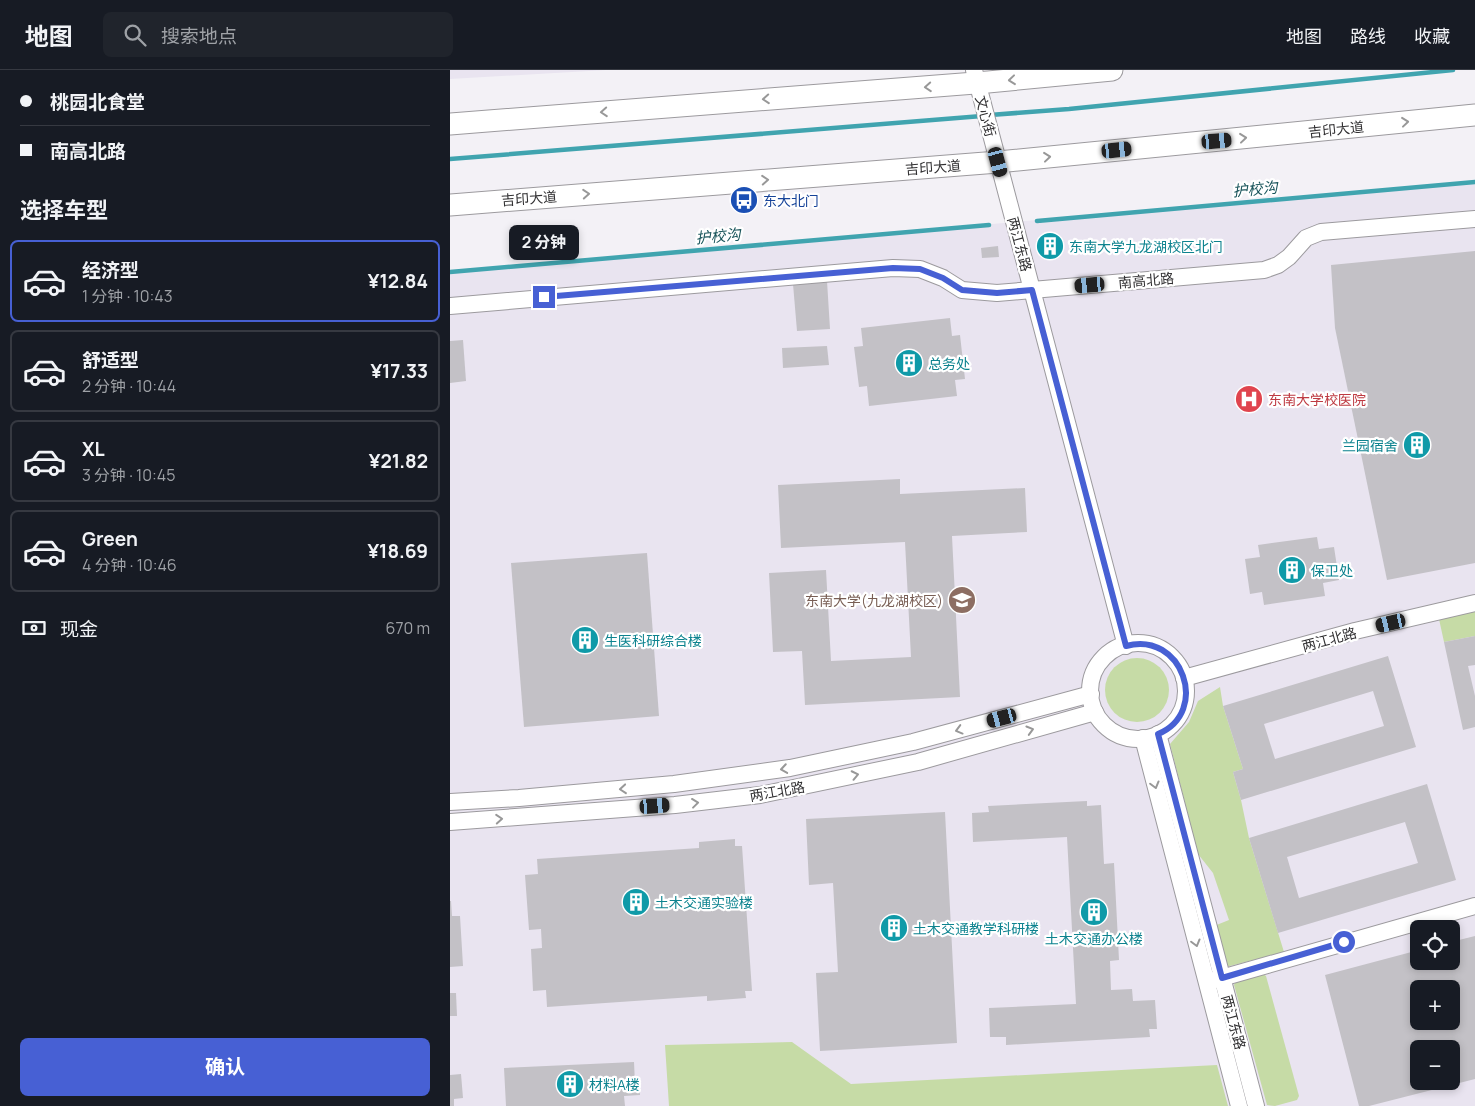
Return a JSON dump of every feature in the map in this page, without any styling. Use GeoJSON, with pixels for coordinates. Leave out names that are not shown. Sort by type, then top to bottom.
{"type":"FeatureCollection","features":[{"type":"Feature","properties":{"kind":"main road"},"geometry":{"type":"LineString","coordinates":[[450,124],[975,77],[1112,70]]}},
{"type":"Feature","properties":{"kind":"main road","name":"吉印大道"},"geometry":{"type":"LineString","coordinates":[[450,205],[998,162],[1475,115]]}},
{"type":"Feature","properties":{"kind":"street","name":"文心街"},"geometry":{"type":"LineString","coordinates":[[975,77],[998,162]]}},
{"type":"Feature","properties":{"kind":"street","name":"两江东路"},"geometry":{"type":"LineString","coordinates":[[998,162],[1126,646]]}},
{"type":"Feature","properties":{"kind":"street","name":"南高北路"},"geometry":{"type":"LineString","coordinates":[[450,306],[893,268],[920,269],[943,278],[962,290],[997,293],[1264,270],[1278,265],[1289,257],[1306,238],[1321,232],[1475,219]]}},
{"type":"Feature","properties":{"kind":"street","name":"两江北路"},"geometry":{"type":"LineString","coordinates":[[1184,678],[1355,631],[1475,603]]}},
{"type":"Feature","properties":{"kind":"street"},"geometry":{"type":"LineString","coordinates":[[1134,644],[1150,645],[1165,652],[1177,663],[1184,678],[1186,693],[1183,708],[1176,721],[1165,731],[1150,736],[1136,739],[1121,736],[1108,728],[1098,717],[1091,703],[1090,686],[1095,671],[1104,657],[1118,648],[1134,644]]}},
{"type":"Feature","properties":{"kind":"street","name":"两江北路"},"geometry":{"type":"LineString","coordinates":[[450,802],[519,798],[674,784],[790,768],[914,742],[1091,694]]}},
{"type":"Feature","properties":{"kind":"street","name":"两江北路"},"geometry":{"type":"LineString","coordinates":[[450,822],[675,805],[760,795],[918,762],[1095,712]]}},
{"type":"Feature","properties":{"kind":"street","name":"两江东路"},"geometry":{"type":"LineString","coordinates":[[1150,736],[1214,980],[1240,1106]]}},
{"type":"Feature","properties":{"kind":"street"},"geometry":{"type":"LineString","coordinates":[[1214,980],[1475,906]]}},
{"type":"Feature","properties":{"kind":"street","name":"两江东路"},"geometry":{"type":"LineString","coordinates":[[1214,980],[1256,1106]]}},
{"type":"Feature","properties":{"kind":"shaded area"},"geometry":{"type":"Polygon","coordinates":[[[450,70],[606,70],[450,79],[450,70]]]}},
{"type":"Feature","properties":{"kind":"shaded area","name":"东南大学(九龙湖校区)"},"geometry":{"type":"Polygon","coordinates":[[[1475,182],[1475,1106],[450,1106],[450,271],[1475,182]]]}},
{"type":"Feature","properties":{"kind":"green space"},"geometry":{"type":"Polygon","coordinates":[[[1475,611],[1475,636],[1444,642],[1439,619],[1475,611]]]}},
{"type":"Feature","properties":{"kind":"green space"},"geometry":{"type":"Polygon","coordinates":[[[1137,658],[1155,664],[1163,672],[1169,690],[1163,708],[1155,716],[1137,722],[1119,716],[1111,708],[1105,690],[1111,672],[1119,664],[1137,658]]]}},
{"type":"Feature","properties":{"kind":"green space"},"geometry":{"type":"Polygon","coordinates":[[[1220,687],[1223,706],[1243,769],[1233,772],[1249,838],[1284,952],[1226,967],[1214,926],[1229,920],[1213,873],[1198,854],[1170,744],[1189,722],[1198,701],[1220,687]]]}},
{"type":"Feature","properties":{"kind":"green space"},"geometry":{"type":"Polygon","coordinates":[[[1262,973],[1266,976],[1299,1096],[1297,1100],[1275,1106],[1267,1105],[1234,985],[1236,980],[1262,973]]]}},
{"type":"Feature","properties":{"kind":"green space"},"geometry":{"type":"Polygon","coordinates":[[[792,1042],[851,1084],[1217,1065],[1228,1106],[669,1106],[665,1045],[792,1042]]]}},
{"type":"Feature","properties":{"kind":"building","name":"东南大学九龙湖校区北门"},"geometry":{"type":"Polygon","coordinates":[[[1059,241],[1060,251],[1041,252],[1041,242],[1059,241]]]}},
{"type":"Feature","properties":{"kind":"building"},"geometry":{"type":"Polygon","coordinates":[[[998,246],[999,257],[982,258],[981,248],[998,246]]]}},
{"type":"Feature","properties":{"kind":"building","name":"兰园宿舍"},"geometry":{"type":"Polygon","coordinates":[[[1475,251],[1475,563],[1387,580],[1335,328],[1331,265],[1475,251]]]}},
{"type":"Feature","properties":{"kind":"building"},"geometry":{"type":"Polygon","coordinates":[[[827,281],[830,329],[797,331],[793,284],[827,281]]]}},
{"type":"Feature","properties":{"kind":"building","name":"总务处"},"geometry":{"type":"Polygon","coordinates":[[[950,318],[952,336],[960,335],[965,379],[955,380],[957,396],[869,406],[867,386],[859,387],[854,347],[863,346],[861,328],[950,318]]]}},
{"type":"Feature","properties":{"kind":"building"},"geometry":{"type":"Polygon","coordinates":[[[463,340],[466,381],[450,383],[450,341],[463,340]]]}},
{"type":"Feature","properties":{"kind":"building"},"geometry":{"type":"Polygon","coordinates":[[[827,346],[829,365],[783,368],[782,348],[827,346]]]}},
{"type":"Feature","properties":{"kind":"building"},"geometry":{"type":"Polygon","coordinates":[[[900,479],[900,494],[1025,488],[1027,532],[952,536],[960,697],[805,705],[802,651],[773,652],[769,573],[826,570],[831,661],[911,657],[905,542],[781,548],[778,485],[900,479]]]}},
{"type":"Feature","properties":{"kind":"building","name":"保卫处"},"geometry":{"type":"Polygon","coordinates":[[[1317,537],[1319,549],[1334,547],[1339,580],[1323,583],[1325,596],[1264,605],[1262,592],[1250,594],[1245,559],[1260,557],[1258,545],[1317,537]]]}},
{"type":"Feature","properties":{"kind":"building","name":"生医科研综合楼"},"geometry":{"type":"Polygon","coordinates":[[[647,553],[659,716],[524,727],[511,563],[647,553]]]}},
{"type":"Feature","properties":{"kind":"building"},"geometry":{"type":"Polygon","coordinates":[[[1475,636],[1475,665],[1468,666],[1475,696],[1475,727],[1463,730],[1444,642],[1475,636]]]}},
{"type":"Feature","properties":{"kind":"building"},"geometry":{"type":"Polygon","coordinates":[[[1388,656],[1416,747],[1241,800],[1233,772],[1243,769],[1223,706],[1388,656]],[[1373,691],[1264,724],[1275,759],[1384,726],[1373,691]]]}},
{"type":"Feature","properties":{"kind":"building"},"geometry":{"type":"Polygon","coordinates":[[[1427,784],[1456,880],[1278,933],[1249,838],[1427,784]],[[1405,822],[1287,857],[1299,898],[1418,863],[1405,822]]]}},
{"type":"Feature","properties":{"kind":"building","name":"土木交通办公楼"},"geometry":{"type":"Polygon","coordinates":[[[1087,801],[1087,806],[1101,805],[1104,864],[1114,863],[1119,960],[1110,961],[1111,990],[1132,989],[1133,1001],[1155,1000],[1157,1029],[1149,1029],[1150,1037],[1006,1045],[1006,1037],[990,1037],[989,1008],[1076,1004],[1067,837],[973,842],[972,813],[989,812],[988,806],[1087,801]]]}},
{"type":"Feature","properties":{"kind":"building","name":"土木交通教学科研楼"},"geometry":{"type":"Polygon","coordinates":[[[945,812],[957,1043],[820,1051],[816,973],[838,972],[833,883],[809,885],[806,819],[945,812]]]}},
{"type":"Feature","properties":{"kind":"building","name":"土木交通实验楼"},"geometry":{"type":"Polygon","coordinates":[[[735,839],[735,846],[742,846],[752,991],[745,991],[746,998],[707,1001],[707,996],[547,1007],[546,990],[533,991],[531,949],[542,948],[541,929],[529,930],[525,875],[538,874],[537,859],[699,848],[699,842],[735,839]]]}},
{"type":"Feature","properties":{"kind":"building"},"geometry":{"type":"Polygon","coordinates":[[[450,901],[452,916],[460,916],[463,966],[450,967],[450,901]]]}},
{"type":"Feature","properties":{"kind":"building"},"geometry":{"type":"Polygon","coordinates":[[[1475,936],[1475,1079],[1460,1083],[1460,1040],[1410,1040],[1410,1090],[1432,1090],[1369,1106],[1359,1106],[1325,975],[1410,952],[1410,970],[1460,970],[1460,940],[1475,936]]]}},
{"type":"Feature","properties":{"kind":"building"},"geometry":{"type":"Polygon","coordinates":[[[450,993],[456,993],[457,1016],[450,1016],[450,993]]]}},
{"type":"Feature","properties":{"kind":"building","name":"材料A楼"},"geometry":{"type":"Polygon","coordinates":[[[634,1062],[635,1084],[639,1084],[640,1095],[624,1096],[625,1106],[506,1106],[504,1068],[634,1062]]]}},
{"type":"Feature","properties":{"kind":"building"},"geometry":{"type":"Polygon","coordinates":[[[461,1074],[463,1098],[454,1099],[454,1106],[450,1106],[450,1075],[461,1074]]]}},
{"type":"Feature","properties":{"kind":"waterway"},"geometry":{"type":"LineString","coordinates":[[990,115],[1069,109],[1453,70]]}},
{"type":"Feature","properties":{"kind":"waterway"},"geometry":{"type":"LineString","coordinates":[[450,159],[982,116]]}},
{"type":"Feature","properties":{"kind":"waterway","name":"护校沟"},"geometry":{"type":"LineString","coordinates":[[1037,221],[1475,182]]}},
{"type":"Feature","properties":{"kind":"waterway","name":"护校沟"},"geometry":{"type":"LineString","coordinates":[[450,272],[989,225]]}},
{"type":"Feature","properties":{"kind":"place","name":"东大北门"},"geometry":{"type":"Point","coordinates":[744,200]}},
{"type":"Feature","properties":{"kind":"place","name":"东南大学九龙湖校区北门"},"geometry":{"type":"Point","coordinates":[1050,246]}},
{"type":"Feature","properties":{"kind":"place","name":"总务处"},"geometry":{"type":"Point","coordinates":[909,363]}},
{"type":"Feature","properties":{"kind":"place","name":"东南大学校医院"},"geometry":{"type":"Point","coordinates":[1249,399]}},
{"type":"Feature","properties":{"kind":"place","name":"兰园宿舍"},"geometry":{"type":"Point","coordinates":[1417,445]}},
{"type":"Feature","properties":{"kind":"place","name":"保卫处"},"geometry":{"type":"Point","coordinates":[1292,570]}},
{"type":"Feature","properties":{"kind":"place","name":"东南大学(九龙湖校区)"},"geometry":{"type":"Point","coordinates":[962,600]}},
{"type":"Feature","properties":{"kind":"place","name":"生医科研综合楼"},"geometry":{"type":"Point","coordinates":[585,640]}},
{"type":"Feature","properties":{"kind":"place","name":"土木交通实验楼"},"geometry":{"type":"Point","coordinates":[636,902]}},
{"type":"Feature","properties":{"kind":"place","name":"土木交通办公楼"},"geometry":{"type":"Point","coordinates":[1094,912]}},
{"type":"Feature","properties":{"kind":"place","name":"土木交通教学科研楼"},"geometry":{"type":"Point","coordinates":[894,928]}},
{"type":"Feature","properties":{"kind":"place","name":"材料A楼"},"geometry":{"type":"Point","coordinates":[570,1084]}},
{"type":"Feature","properties":{"kind":"route"},"geometry":{"type":"LineString","coordinates":[[544,297],[893,268],[920,269],[943,278],[962,290],[997,293],[1032,290],[1126,646],[1134,644],[1150,645],[1165,652],[1177,663],[1184,678],[1186,693],[1183,708],[1176,721],[1165,731],[1158,734],[1222,978],[1344,942]]}}]}
